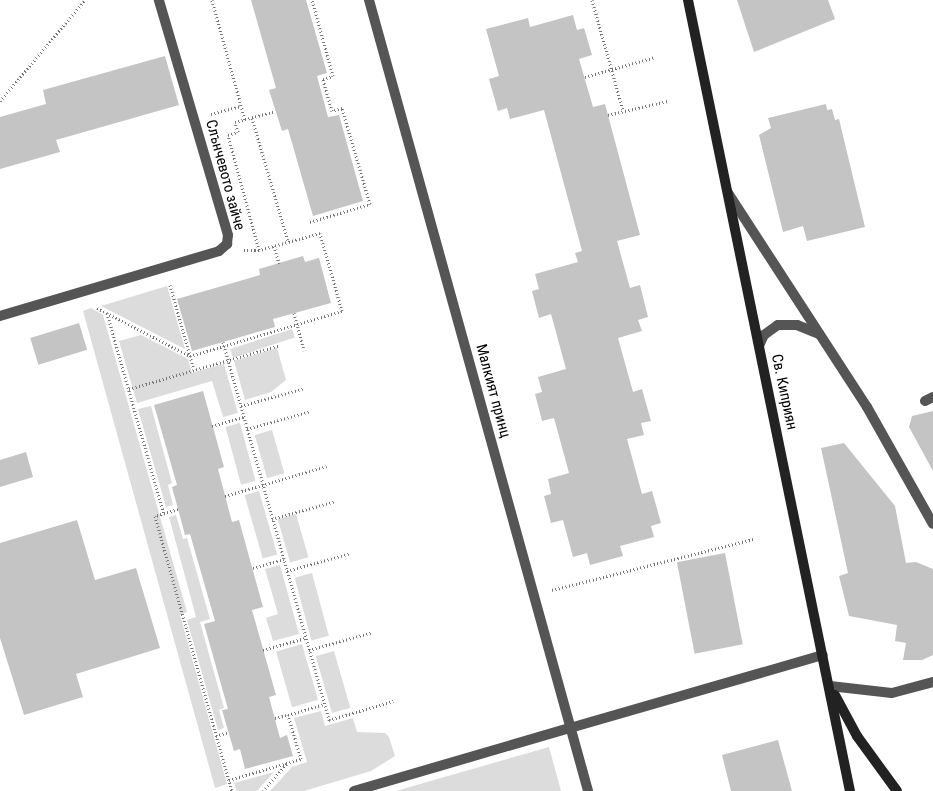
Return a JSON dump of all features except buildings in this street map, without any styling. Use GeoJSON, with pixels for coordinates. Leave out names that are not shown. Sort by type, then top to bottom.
{"type":"FeatureCollection","features":[{"type":"Feature","properties":{"kind":"street","name":"Слънчевото зайче"},"geometry":{"type":"LineString","coordinates":[[0,316],[219,252],[227,244],[228,235],[160,0]]}},
{"type":"Feature","properties":{"kind":"street","name":"Малкият принц"},"geometry":{"type":"LineString","coordinates":[[369,0],[588,791]]}},
{"type":"Feature","properties":{"kind":"street","name":"Св. Киприян"},"geometry":{"type":"LineString","coordinates":[[688,0],[850,791]]}},
{"type":"Feature","properties":{"kind":"street"},"geometry":{"type":"LineString","coordinates":[[728,193],[867,407],[933,524]]}},
{"type":"Feature","properties":{"kind":"street"},"geometry":{"type":"LineString","coordinates":[[759,346],[764,335],[778,325],[798,325],[819,334]]}},
{"type":"Feature","properties":{"kind":"street"},"geometry":{"type":"LineString","coordinates":[[354,791],[823,654]]}},
{"type":"Feature","properties":{"kind":"street"},"geometry":{"type":"LineString","coordinates":[[830,686],[892,693],[911,690],[933,682]]}},
{"type":"Feature","properties":{"kind":"street"},"geometry":{"type":"LineString","coordinates":[[830,686],[857,736],[897,791]]}},
{"type":"Feature","properties":{"kind":"path"},"geometry":{"type":"LineString","coordinates":[[0,101],[84,0]]}},
{"type":"Feature","properties":{"kind":"path"},"geometry":{"type":"LineString","coordinates":[[212,0],[245,120]]}},
{"type":"Feature","properties":{"kind":"path"},"geometry":{"type":"LineString","coordinates":[[310,222],[370,204],[342,108],[332,111],[323,79],[333,76],[312,0]]}},
{"type":"Feature","properties":{"kind":"path"},"geometry":{"type":"LineString","coordinates":[[592,0],[623,110]]}},
{"type":"Feature","properties":{"kind":"path"},"geometry":{"type":"LineString","coordinates":[[584,77],[655,57]]}},
{"type":"Feature","properties":{"kind":"path"},"geometry":{"type":"LineString","coordinates":[[608,115],[667,101]]}},
{"type":"Feature","properties":{"kind":"path"},"geometry":{"type":"LineString","coordinates":[[195,119],[241,106]]}},
{"type":"Feature","properties":{"kind":"path"},"geometry":{"type":"LineString","coordinates":[[73,295],[190,356],[224,344],[342,312],[320,233],[259,250],[228,135],[238,132],[235,122],[276,110]]}},
{"type":"Feature","properties":{"kind":"path"},"geometry":{"type":"LineString","coordinates":[[252,118],[288,242]]}},
{"type":"Feature","properties":{"kind":"path"},"geometry":{"type":"LineString","coordinates":[[274,246],[279,263]]}},
{"type":"Feature","properties":{"kind":"path"},"geometry":{"type":"LineString","coordinates":[[165,268],[194,370]]}},
{"type":"Feature","properties":{"kind":"path"},"geometry":{"type":"LineString","coordinates":[[107,313],[164,514]]}},
{"type":"Feature","properties":{"kind":"path"},"geometry":{"type":"LineString","coordinates":[[294,314],[304,351]]}},
{"type":"Feature","properties":{"kind":"path"},"geometry":{"type":"LineString","coordinates":[[224,344],[329,720],[393,701]]}},
{"type":"Feature","properties":{"kind":"path"},"geometry":{"type":"LineString","coordinates":[[129,389],[280,345]]}},
{"type":"Feature","properties":{"kind":"path"},"geometry":{"type":"LineString","coordinates":[[241,406],[305,388]]}},
{"type":"Feature","properties":{"kind":"path"},"geometry":{"type":"LineString","coordinates":[[247,429],[311,411]]}},
{"type":"Feature","properties":{"kind":"path"},"geometry":{"type":"LineString","coordinates":[[212,426],[244,416]]}},
{"type":"Feature","properties":{"kind":"path"},"geometry":{"type":"LineString","coordinates":[[225,496],[327,466]]}},
{"type":"Feature","properties":{"kind":"path"},"geometry":{"type":"LineString","coordinates":[[272,518],[336,501]]}},
{"type":"Feature","properties":{"kind":"path"},"geometry":{"type":"LineString","coordinates":[[178,509],[155,516],[232,791]]}},
{"type":"Feature","properties":{"kind":"path"},"geometry":{"type":"LineString","coordinates":[[546,592],[754,540]]}},
{"type":"Feature","properties":{"kind":"path"},"geometry":{"type":"LineString","coordinates":[[287,571],[351,552]]}},
{"type":"Feature","properties":{"kind":"path"},"geometry":{"type":"LineString","coordinates":[[253,568],[284,559]]}},
{"type":"Feature","properties":{"kind":"path"},"geometry":{"type":"LineString","coordinates":[[309,650],[373,632]]}},
{"type":"Feature","properties":{"kind":"path"},"geometry":{"type":"LineString","coordinates":[[263,650],[306,638]]}},
{"type":"Feature","properties":{"kind":"path"},"geometry":{"type":"LineString","coordinates":[[275,718],[324,704]]}},
{"type":"Feature","properties":{"kind":"path"},"geometry":{"type":"LineString","coordinates":[[229,780],[301,759],[288,714]]}},
{"type":"Feature","properties":{"kind":"path"},"geometry":{"type":"LineString","coordinates":[[216,736],[228,732]]}},
{"type":"Feature","properties":{"kind":"path"},"geometry":{"type":"LineString","coordinates":[[264,791],[288,762]]}},
{"type":"Feature","properties":{"kind":"shaded area"},"geometry":{"type":"Polygon","coordinates":[[[167,286],[185,349],[101,306],[167,286]]]}},
{"type":"Feature","properties":{"kind":"shaded area"},"geometry":{"type":"Polygon","coordinates":[[[91,308],[103,315],[187,612],[180,615],[227,784],[215,788],[83,311],[91,308]]]}},
{"type":"Feature","properties":{"kind":"shaded area"},"geometry":{"type":"Polygon","coordinates":[[[292,329],[295,338],[233,358],[230,349],[292,329]]]}},
{"type":"Feature","properties":{"kind":"shaded area"},"geometry":{"type":"Polygon","coordinates":[[[141,335],[188,359],[192,373],[224,364],[238,413],[223,417],[212,381],[137,403],[119,341],[141,335]]]}},
{"type":"Feature","properties":{"kind":"shaded area"},"geometry":{"type":"Polygon","coordinates":[[[277,348],[286,380],[271,392],[245,400],[234,361],[277,348]]]}},
{"type":"Feature","properties":{"kind":"shaded area"},"geometry":{"type":"Polygon","coordinates":[[[151,406],[172,483],[168,485],[173,505],[166,507],[138,409],[151,406]]]}},
{"type":"Feature","properties":{"kind":"shaded area"},"geometry":{"type":"Polygon","coordinates":[[[240,423],[256,481],[241,485],[226,427],[240,423]]]}},
{"type":"Feature","properties":{"kind":"shaded area"},"geometry":{"type":"Polygon","coordinates":[[[272,430],[284,473],[267,478],[255,435],[272,430]]]}},
{"type":"Feature","properties":{"kind":"shaded area"},"geometry":{"type":"Polygon","coordinates":[[[259,491],[277,554],[263,559],[245,495],[259,491]]]}},
{"type":"Feature","properties":{"kind":"shaded area"},"geometry":{"type":"Polygon","coordinates":[[[296,514],[308,557],[290,562],[278,519],[296,514]]]}},
{"type":"Feature","properties":{"kind":"shaded area"},"geometry":{"type":"Polygon","coordinates":[[[176,515],[183,539],[187,538],[210,619],[200,622],[224,708],[219,710],[224,728],[218,730],[187,620],[196,617],[169,517],[176,515]]]}},
{"type":"Feature","properties":{"kind":"shaded area"},"geometry":{"type":"Polygon","coordinates":[[[280,565],[299,634],[273,641],[266,618],[278,614],[265,569],[280,565]]]}},
{"type":"Feature","properties":{"kind":"shaded area"},"geometry":{"type":"Polygon","coordinates":[[[312,573],[329,636],[311,640],[295,578],[312,573]]]}},
{"type":"Feature","properties":{"kind":"shaded area"},"geometry":{"type":"Polygon","coordinates":[[[302,644],[318,700],[292,707],[276,651],[302,644]]]}},
{"type":"Feature","properties":{"kind":"shaded area"},"geometry":{"type":"Polygon","coordinates":[[[334,651],[350,708],[332,713],[316,656],[334,651]]]}},
{"type":"Feature","properties":{"kind":"shaded area"},"geometry":{"type":"Polygon","coordinates":[[[321,711],[325,726],[353,718],[357,732],[385,733],[389,737],[395,756],[371,771],[304,791],[270,791],[292,767],[307,762],[294,718],[321,711]]]}},
{"type":"Feature","properties":{"kind":"shaded area"},"geometry":{"type":"Polygon","coordinates":[[[549,747],[561,791],[396,791],[427,782],[549,747]]]}},
{"type":"Feature","properties":{"kind":"shaded area"},"geometry":{"type":"Polygon","coordinates":[[[274,772],[257,791],[237,791],[234,783],[274,772]]]}}]}
